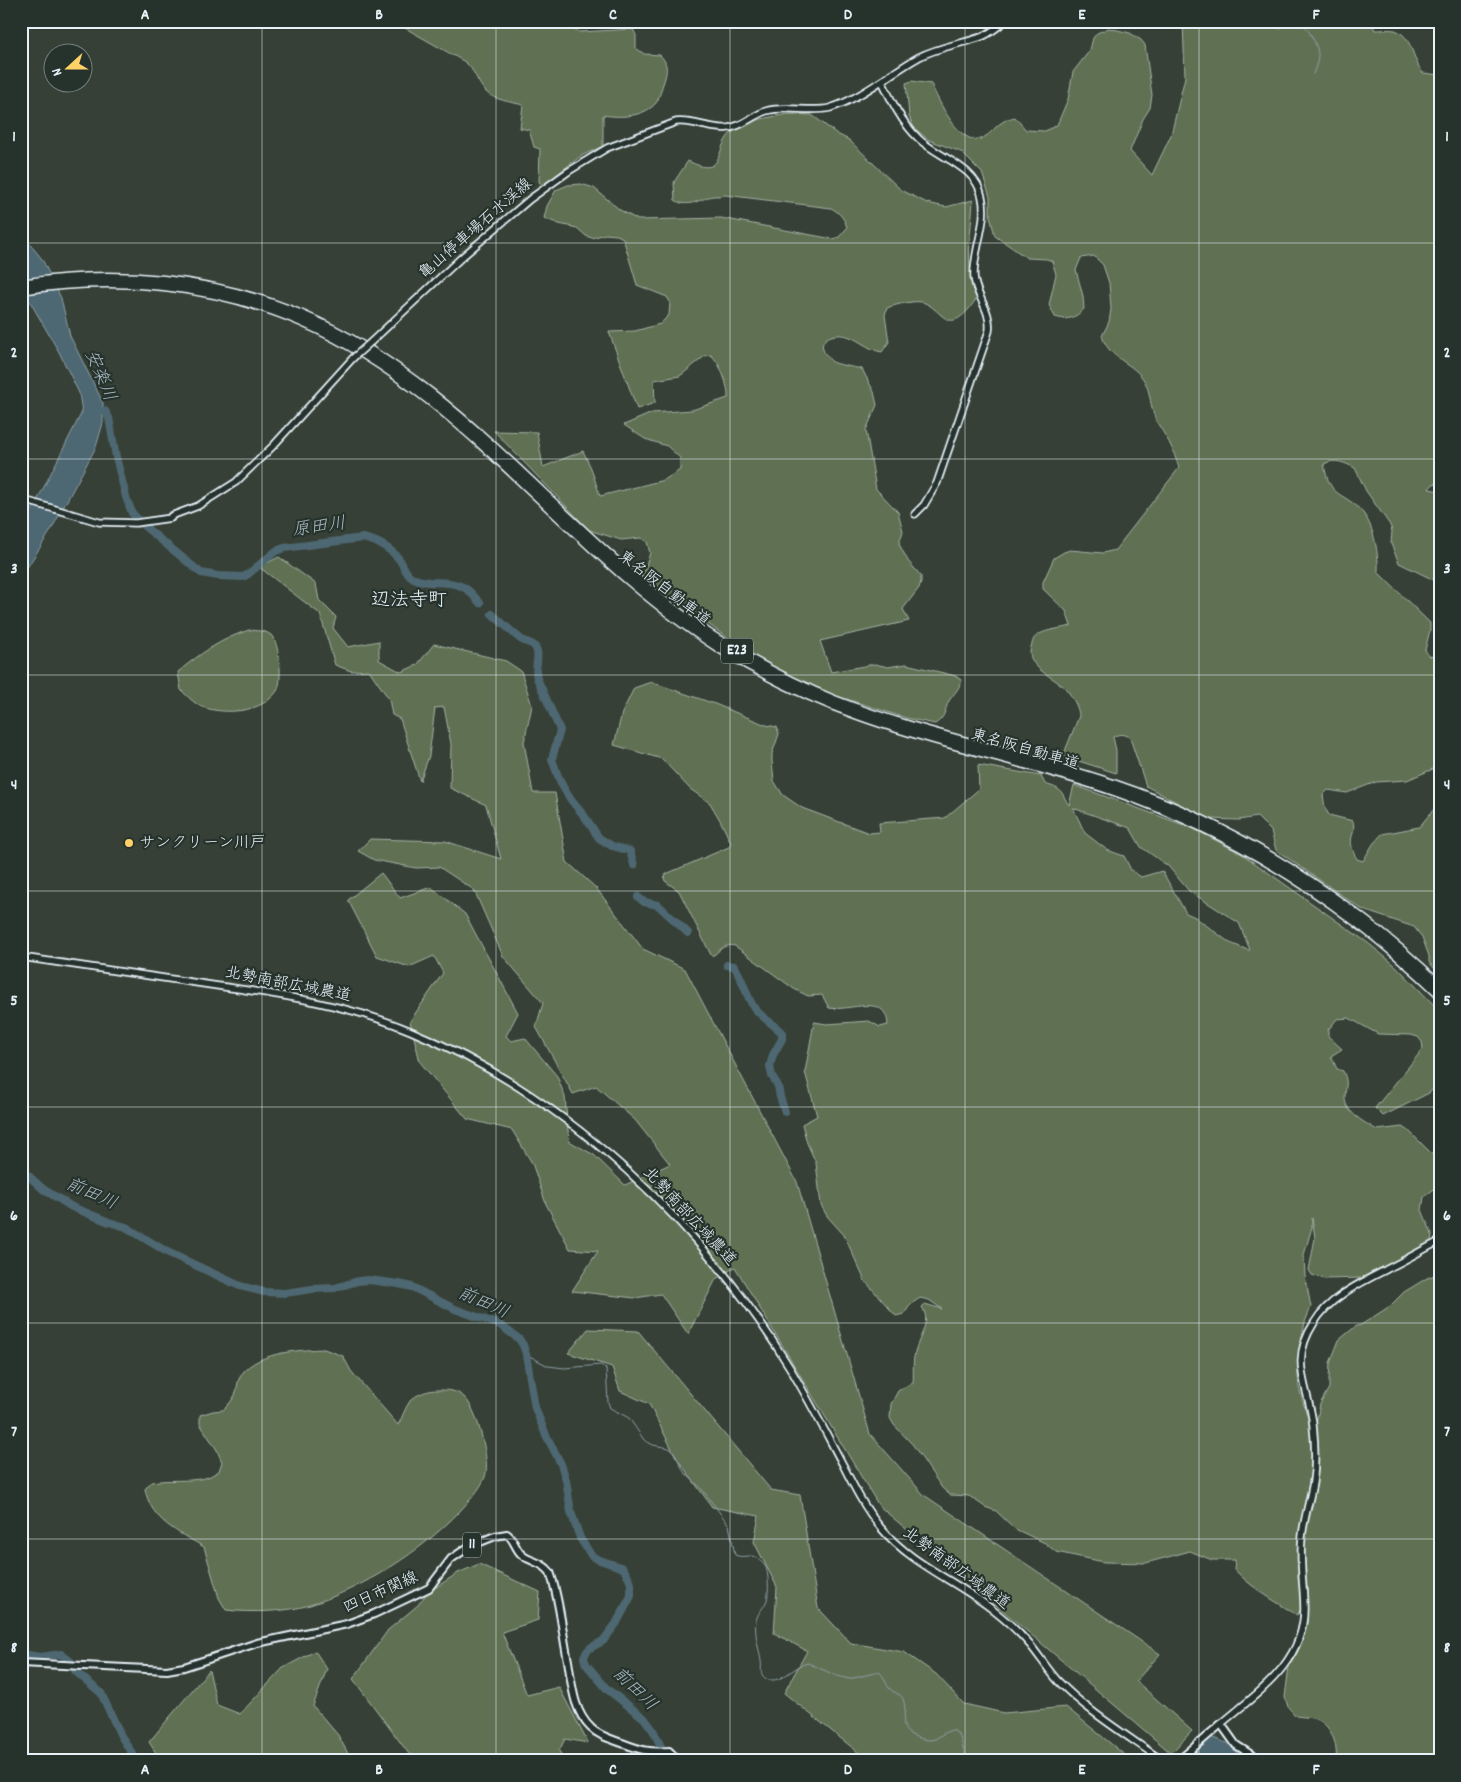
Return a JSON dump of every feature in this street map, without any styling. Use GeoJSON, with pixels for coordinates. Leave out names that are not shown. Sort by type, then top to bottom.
{"type":"FeatureCollection","features":[{"type":"Feature","properties":{"kind":"highway","name":"東名阪自動車道"},"geometry":{"type":"LineString","coordinates":[[21,284],[110,276],[180,281],[238,293],[301,315],[343,335],[380,356],[436,397],[493,446],[580,529],[645,586],[696,625],[744,656],[791,681],[838,701],[912,726],[1095,778],[1197,817],[1274,858],[1328,893],[1377,930],[1440,985]]}},
{"type":"Feature","properties":{"kind":"highway"},"geometry":{"type":"LineString","coordinates":[[21,279],[73,279]]}},
{"type":"Feature","properties":{"kind":"highway","name":"東名阪自動車道"},"geometry":{"type":"LineString","coordinates":[[21,290],[73,279],[143,284],[211,293],[300,321],[340,341],[396,375],[433,402],[468,432],[576,534],[640,590],[678,621],[735,657],[798,690],[860,716],[908,732],[1077,779],[1144,802],[1193,823],[1269,863],[1325,899],[1374,936],[1440,994]]}},
{"type":"Feature","properties":{"kind":"highway"},"geometry":{"type":"LineString","coordinates":[[21,295],[73,279]]}},
{"type":"Feature","properties":{"kind":"main road","name":"四日市関線"},"geometry":{"type":"LineString","coordinates":[[21,1663],[148,1670],[175,1668],[257,1643],[347,1624],[426,1590],[451,1559],[470,1546],[495,1536],[507,1534],[511,1537],[521,1555],[544,1565],[550,1572],[574,1696],[577,1707],[587,1724],[594,1731],[637,1750],[654,1753],[671,1752],[679,1761]]}},
{"type":"Feature","properties":{"kind":"main road"},"geometry":{"type":"LineString","coordinates":[[1178,1761],[1221,1724],[1236,1745],[1261,1761]]}},
{"type":"Feature","properties":{"kind":"street","name":"亀山停車場石水渓線"},"geometry":{"type":"LineString","coordinates":[[24,500],[99,522],[148,522],[171,518],[171,516],[198,506],[236,482],[273,446],[353,358],[457,261],[530,199],[568,171],[598,153],[676,122],[690,122],[727,128],[737,126],[757,115],[773,110],[826,109],[841,104],[919,57],[983,36],[1006,21]]}},
{"type":"Feature","properties":{"kind":"street"},"geometry":{"type":"LineString","coordinates":[[882,81],[900,116],[912,132],[926,145],[970,174],[980,190],[983,203],[974,274],[976,287],[989,315],[989,331],[936,483],[924,505],[915,514]]}},
{"type":"Feature","properties":{"kind":"street"},"geometry":{"type":"LineString","coordinates":[[21,492],[24,500],[21,509]]}},
{"type":"Feature","properties":{"kind":"street","name":"北勢南部広域農道"},"geometry":{"type":"LineString","coordinates":[[21,957],[290,996],[361,1013],[408,1029],[450,1048],[492,1069],[541,1101],[585,1134],[632,1176],[714,1262],[770,1337],[789,1367],[867,1509],[890,1539],[918,1562],[968,1592],[994,1611],[1029,1644],[1057,1679],[1078,1699],[1164,1761]]}},
{"type":"Feature","properties":{"kind":"street"},"geometry":{"type":"LineString","coordinates":[[1221,1724],[1272,1680],[1285,1666],[1297,1646],[1303,1628],[1302,1538],[1313,1481],[1315,1457],[1313,1423],[1301,1372],[1306,1337],[1316,1319],[1335,1299],[1440,1241]]}},
{"type":"Feature","properties":{"kind":"green space"},"geometry":{"type":"Polygon","coordinates":[[[386,21],[569,21],[572,28],[580,32],[633,29],[636,35],[636,48],[644,54],[660,55],[663,58],[666,65],[665,76],[658,99],[651,108],[638,114],[603,115],[603,146],[581,156],[543,185],[539,182],[540,149],[534,147],[529,130],[520,128],[523,105],[489,95],[465,62],[405,28],[386,21]]]}},
{"type":"Feature","properties":{"kind":"green space"},"geometry":{"type":"Polygon","coordinates":[[[1183,21],[1267,21],[1280,29],[1288,21],[1371,21],[1375,30],[1395,30],[1401,33],[1409,43],[1419,68],[1423,73],[1440,75],[1440,483],[1433,484],[1429,489],[1440,491],[1440,583],[1399,563],[1391,544],[1392,531],[1390,525],[1366,491],[1355,468],[1336,461],[1324,464],[1330,484],[1334,490],[1356,506],[1370,525],[1378,557],[1378,572],[1430,623],[1425,650],[1429,656],[1435,657],[1440,652],[1440,766],[1407,780],[1376,782],[1347,793],[1328,790],[1323,795],[1325,808],[1329,815],[1353,821],[1352,847],[1357,859],[1363,861],[1373,844],[1382,834],[1419,827],[1440,802],[1440,975],[1429,962],[1429,956],[1422,937],[1414,927],[1363,910],[1276,850],[1271,831],[1257,817],[1239,820],[1208,819],[1146,786],[1130,738],[1124,735],[1113,737],[1116,750],[1116,773],[1063,756],[1079,716],[1078,709],[1066,689],[1035,665],[1031,659],[1030,652],[1036,637],[1046,631],[1071,626],[1066,611],[1043,589],[1043,582],[1054,558],[1070,550],[1103,553],[1115,550],[1179,468],[1170,445],[1154,416],[1145,382],[1135,370],[1110,350],[1102,336],[1109,322],[1111,309],[1109,283],[1103,265],[1094,256],[1081,258],[1076,270],[1083,296],[1084,309],[1078,315],[1071,318],[1055,317],[1049,305],[1056,274],[1052,261],[1027,258],[995,236],[990,216],[990,197],[982,173],[961,152],[929,140],[914,128],[909,116],[906,83],[912,81],[931,84],[944,111],[958,130],[974,139],[983,138],[1001,123],[1015,117],[1026,130],[1045,131],[1057,125],[1068,99],[1073,72],[1090,50],[1093,38],[1097,33],[1109,28],[1130,33],[1145,45],[1152,95],[1150,108],[1143,119],[1130,151],[1152,175],[1171,135],[1185,77],[1183,21]]]}},
{"type":"Feature","properties":{"kind":"green space"},"geometry":{"type":"Polygon","coordinates":[[[789,114],[812,115],[837,134],[849,140],[901,190],[927,203],[946,207],[973,200],[970,269],[977,294],[974,303],[962,316],[955,320],[950,320],[925,303],[911,302],[900,304],[887,308],[885,315],[889,342],[882,352],[871,349],[852,338],[842,335],[825,339],[822,346],[831,361],[862,369],[874,392],[877,405],[866,430],[876,489],[898,512],[903,531],[899,544],[908,561],[921,576],[921,582],[919,588],[903,609],[909,621],[820,641],[831,672],[875,664],[888,667],[906,664],[956,676],[961,680],[959,686],[949,701],[943,716],[935,724],[906,718],[828,693],[767,666],[642,577],[650,553],[647,542],[641,538],[621,540],[589,530],[494,431],[537,432],[543,467],[583,451],[600,496],[664,480],[680,470],[680,458],[667,446],[645,439],[624,425],[652,413],[692,410],[728,398],[721,369],[711,355],[705,356],[680,376],[654,380],[655,403],[637,409],[609,332],[635,331],[660,324],[669,315],[670,302],[667,297],[637,285],[623,238],[617,235],[605,234],[592,238],[586,236],[577,228],[544,218],[547,206],[556,190],[568,185],[581,184],[594,188],[620,210],[638,220],[721,218],[833,239],[839,237],[847,228],[841,216],[831,208],[725,195],[713,196],[684,204],[675,200],[674,182],[688,161],[700,166],[708,167],[713,165],[717,161],[725,141],[736,129],[758,120],[789,114]]]}},
{"type":"Feature","properties":{"kind":"green space"},"geometry":{"type":"Polygon","coordinates":[[[279,557],[316,584],[319,600],[336,617],[333,628],[348,647],[379,641],[379,660],[401,672],[417,665],[434,644],[506,661],[521,671],[532,706],[524,742],[533,793],[555,793],[567,862],[596,888],[643,949],[685,969],[797,1182],[870,1434],[924,1495],[1160,1654],[1136,1681],[1192,1731],[1171,1753],[879,1506],[735,1267],[716,1279],[688,1334],[661,1294],[635,1298],[572,1291],[598,1251],[570,1249],[546,1204],[532,1163],[512,1130],[467,1119],[420,1062],[410,1021],[443,973],[434,956],[409,967],[377,956],[348,900],[381,873],[400,898],[431,887],[465,914],[518,1013],[506,1036],[511,1041],[525,1038],[557,1076],[565,1097],[569,1141],[594,1155],[625,1185],[670,1164],[635,1120],[596,1086],[573,1094],[536,1027],[543,1003],[503,956],[474,890],[439,867],[416,868],[374,860],[358,851],[370,839],[445,841],[501,859],[486,805],[450,788],[451,744],[444,707],[435,708],[429,756],[420,781],[400,719],[392,715],[389,699],[369,670],[351,671],[335,665],[320,614],[259,567],[279,557]]]}},
{"type":"Feature","properties":{"kind":"green space"},"geometry":{"type":"Polygon","coordinates":[[[249,630],[269,633],[277,646],[280,679],[277,691],[262,704],[253,708],[221,711],[199,706],[181,690],[178,672],[212,647],[230,637],[249,630]]]}},
{"type":"Feature","properties":{"kind":"green space"},"geometry":{"type":"Polygon","coordinates":[[[651,682],[715,704],[766,725],[777,727],[779,734],[772,754],[772,761],[774,781],[783,795],[802,808],[869,833],[880,832],[879,823],[945,818],[979,789],[978,765],[1041,776],[1045,784],[1061,791],[1069,805],[1074,785],[1192,828],[1242,854],[1368,943],[1396,966],[1440,1011],[1440,1083],[1429,1093],[1383,1116],[1375,1108],[1423,1049],[1422,1042],[1418,1037],[1411,1035],[1378,1034],[1349,1018],[1337,1019],[1328,1030],[1328,1036],[1342,1049],[1331,1056],[1337,1069],[1343,1071],[1345,1075],[1345,1098],[1348,1108],[1357,1117],[1377,1130],[1402,1127],[1408,1130],[1438,1160],[1440,1159],[1440,1188],[1434,1189],[1424,1197],[1422,1210],[1432,1234],[1431,1241],[1364,1278],[1324,1279],[1312,1275],[1309,1270],[1315,1238],[1312,1218],[1312,1227],[1304,1255],[1305,1276],[1311,1307],[1305,1322],[1298,1358],[1298,1375],[1299,1388],[1310,1425],[1316,1424],[1320,1404],[1329,1388],[1330,1363],[1339,1340],[1356,1326],[1361,1325],[1390,1306],[1404,1292],[1427,1278],[1440,1273],[1440,1761],[1336,1761],[1335,1743],[1330,1731],[1322,1722],[1316,1719],[1296,1716],[1288,1707],[1285,1697],[1289,1666],[1303,1639],[1307,1623],[1307,1609],[1301,1609],[1297,1615],[1264,1594],[1234,1569],[1235,1560],[1212,1560],[1190,1551],[1146,1563],[1104,1562],[1056,1552],[1045,1543],[1015,1529],[996,1511],[985,1507],[969,1496],[950,1495],[942,1488],[913,1445],[894,1425],[890,1418],[891,1404],[898,1391],[913,1382],[914,1356],[926,1318],[922,1307],[925,1304],[942,1309],[929,1300],[920,1298],[911,1304],[904,1314],[896,1316],[865,1281],[844,1235],[827,1216],[821,1205],[816,1163],[807,1143],[802,1124],[817,1116],[805,1072],[814,1022],[827,1024],[869,1021],[880,1027],[888,1025],[886,1015],[881,1009],[874,1006],[829,1008],[822,995],[808,996],[794,989],[735,946],[726,946],[714,955],[711,955],[679,891],[665,881],[664,878],[666,874],[729,847],[731,843],[710,803],[690,789],[662,759],[614,745],[622,713],[634,688],[651,682]],[[1073,808],[1085,833],[1107,850],[1124,856],[1131,870],[1141,877],[1162,871],[1186,913],[1195,917],[1230,943],[1250,950],[1239,923],[1189,891],[1168,866],[1141,847],[1130,828],[1073,808]]]}},
{"type":"Feature","properties":{"kind":"green space"},"geometry":{"type":"Polygon","coordinates":[[[588,1329],[638,1331],[771,1490],[800,1495],[818,1608],[851,1643],[904,1652],[936,1674],[964,1704],[1004,1713],[1066,1707],[1132,1761],[869,1761],[784,1693],[807,1651],[774,1633],[777,1587],[754,1542],[759,1516],[712,1507],[676,1457],[649,1404],[620,1391],[612,1367],[568,1353],[588,1329]]]}},
{"type":"Feature","properties":{"kind":"green space"},"geometry":{"type":"Polygon","coordinates":[[[324,1349],[343,1356],[351,1371],[398,1425],[410,1401],[419,1394],[441,1390],[452,1391],[462,1395],[470,1404],[482,1436],[486,1460],[485,1477],[474,1495],[445,1526],[410,1554],[371,1579],[330,1598],[301,1607],[268,1611],[226,1610],[219,1598],[204,1547],[175,1530],[159,1517],[148,1500],[145,1489],[151,1482],[198,1479],[209,1477],[219,1471],[222,1462],[217,1450],[200,1424],[200,1415],[223,1410],[230,1403],[236,1393],[239,1379],[245,1370],[254,1363],[277,1354],[324,1349]]]}},
{"type":"Feature","properties":{"kind":"green space"},"geometry":{"type":"Polygon","coordinates":[[[479,1564],[540,1592],[538,1620],[502,1632],[527,1695],[559,1687],[588,1743],[565,1739],[559,1751],[565,1761],[432,1761],[409,1754],[353,1679],[388,1630],[418,1605],[427,1593],[458,1573],[479,1564]]]}},
{"type":"Feature","properties":{"kind":"green space"},"geometry":{"type":"Polygon","coordinates":[[[315,1651],[327,1669],[313,1706],[338,1735],[352,1761],[161,1761],[149,1742],[209,1670],[217,1705],[240,1714],[283,1668],[315,1651]]]}},
{"type":"Feature","properties":{"kind":"water"},"geometry":{"type":"Polygon","coordinates":[[[21,233],[42,259],[61,298],[70,336],[103,403],[103,423],[96,447],[50,532],[21,577],[21,532],[82,412],[79,393],[59,352],[21,286],[21,233]]]}},
{"type":"Feature","properties":{"kind":"water"},"geometry":{"type":"Polygon","coordinates":[[[1210,1737],[1227,1743],[1241,1756],[1239,1761],[1185,1761],[1210,1737]]]}},
{"type":"Feature","properties":{"kind":"waterway"},"geometry":{"type":"LineString","coordinates":[[1297,21],[1308,30],[1317,50],[1318,58],[1313,74]]}},
{"type":"Feature","properties":{"kind":"waterway","name":"原田川"},"geometry":{"type":"LineString","coordinates":[[99,411],[105,411],[109,418],[116,457],[132,513],[144,526],[201,573],[243,577],[276,551],[284,548],[363,538],[378,543],[392,552],[410,576],[423,581],[457,584],[468,590],[480,603]]}},
{"type":"Feature","properties":{"kind":"waterway","name":"原田川"},"geometry":{"type":"LineString","coordinates":[[492,614],[518,637],[536,648],[537,678],[560,730],[552,759],[563,787],[599,838],[612,846],[630,851],[634,865]]}},
{"type":"Feature","properties":{"kind":"waterway","name":"原田川"},"geometry":{"type":"LineString","coordinates":[[638,897],[644,902],[658,905],[688,933]]}},
{"type":"Feature","properties":{"kind":"waterway","name":"原田川"},"geometry":{"type":"LineString","coordinates":[[727,965],[734,966],[756,1010],[782,1033],[782,1039],[773,1055],[770,1066],[785,1112]]}},
{"type":"Feature","properties":{"kind":"waterway","name":"前田川"},"geometry":{"type":"LineString","coordinates":[[21,1169],[43,1189],[72,1207],[126,1227],[167,1252],[240,1286],[264,1292],[285,1293],[335,1288],[358,1281],[369,1280],[399,1284],[412,1287],[455,1309],[500,1325],[519,1339],[526,1354],[535,1408],[561,1464],[566,1480],[571,1512],[580,1538],[591,1555],[623,1568],[631,1584],[631,1596],[616,1624],[603,1641],[590,1648],[585,1654],[586,1664],[607,1689],[644,1718],[653,1730],[668,1761]]}},
{"type":"Feature","properties":{"kind":"waterway"},"geometry":{"type":"LineString","coordinates":[[526,1354],[548,1366],[564,1368],[601,1365],[606,1369],[610,1408],[629,1418],[644,1440],[653,1445],[669,1448],[674,1452],[684,1472],[701,1488],[729,1525],[735,1555],[753,1556],[765,1566],[768,1577],[768,1597],[756,1620],[756,1636],[763,1676],[767,1679],[775,1680],[808,1663],[837,1676],[849,1679],[879,1672],[890,1689],[903,1699],[905,1706],[904,1726],[908,1733],[921,1739],[932,1740],[953,1730],[960,1737],[965,1754],[971,1761]]}},
{"type":"Feature","properties":{"kind":"waterway"},"geometry":{"type":"LineString","coordinates":[[21,1654],[40,1657],[61,1654],[70,1661],[76,1672],[101,1693],[121,1736],[137,1761]]}},
{"type":"Feature","properties":{"kind":"place","name":"サンクリーン川戸"},"geometry":{"type":"Point","coordinates":[129,843]}},
{"type":"Feature","properties":{"kind":"district","name":"辺法寺町"},"geometry":{"type":"Point","coordinates":[409,601]}},
{"type":"Feature","properties":{"kind":"water label","name":"安楽川"},"geometry":{"type":"Point","coordinates":[99,376]}}]}
